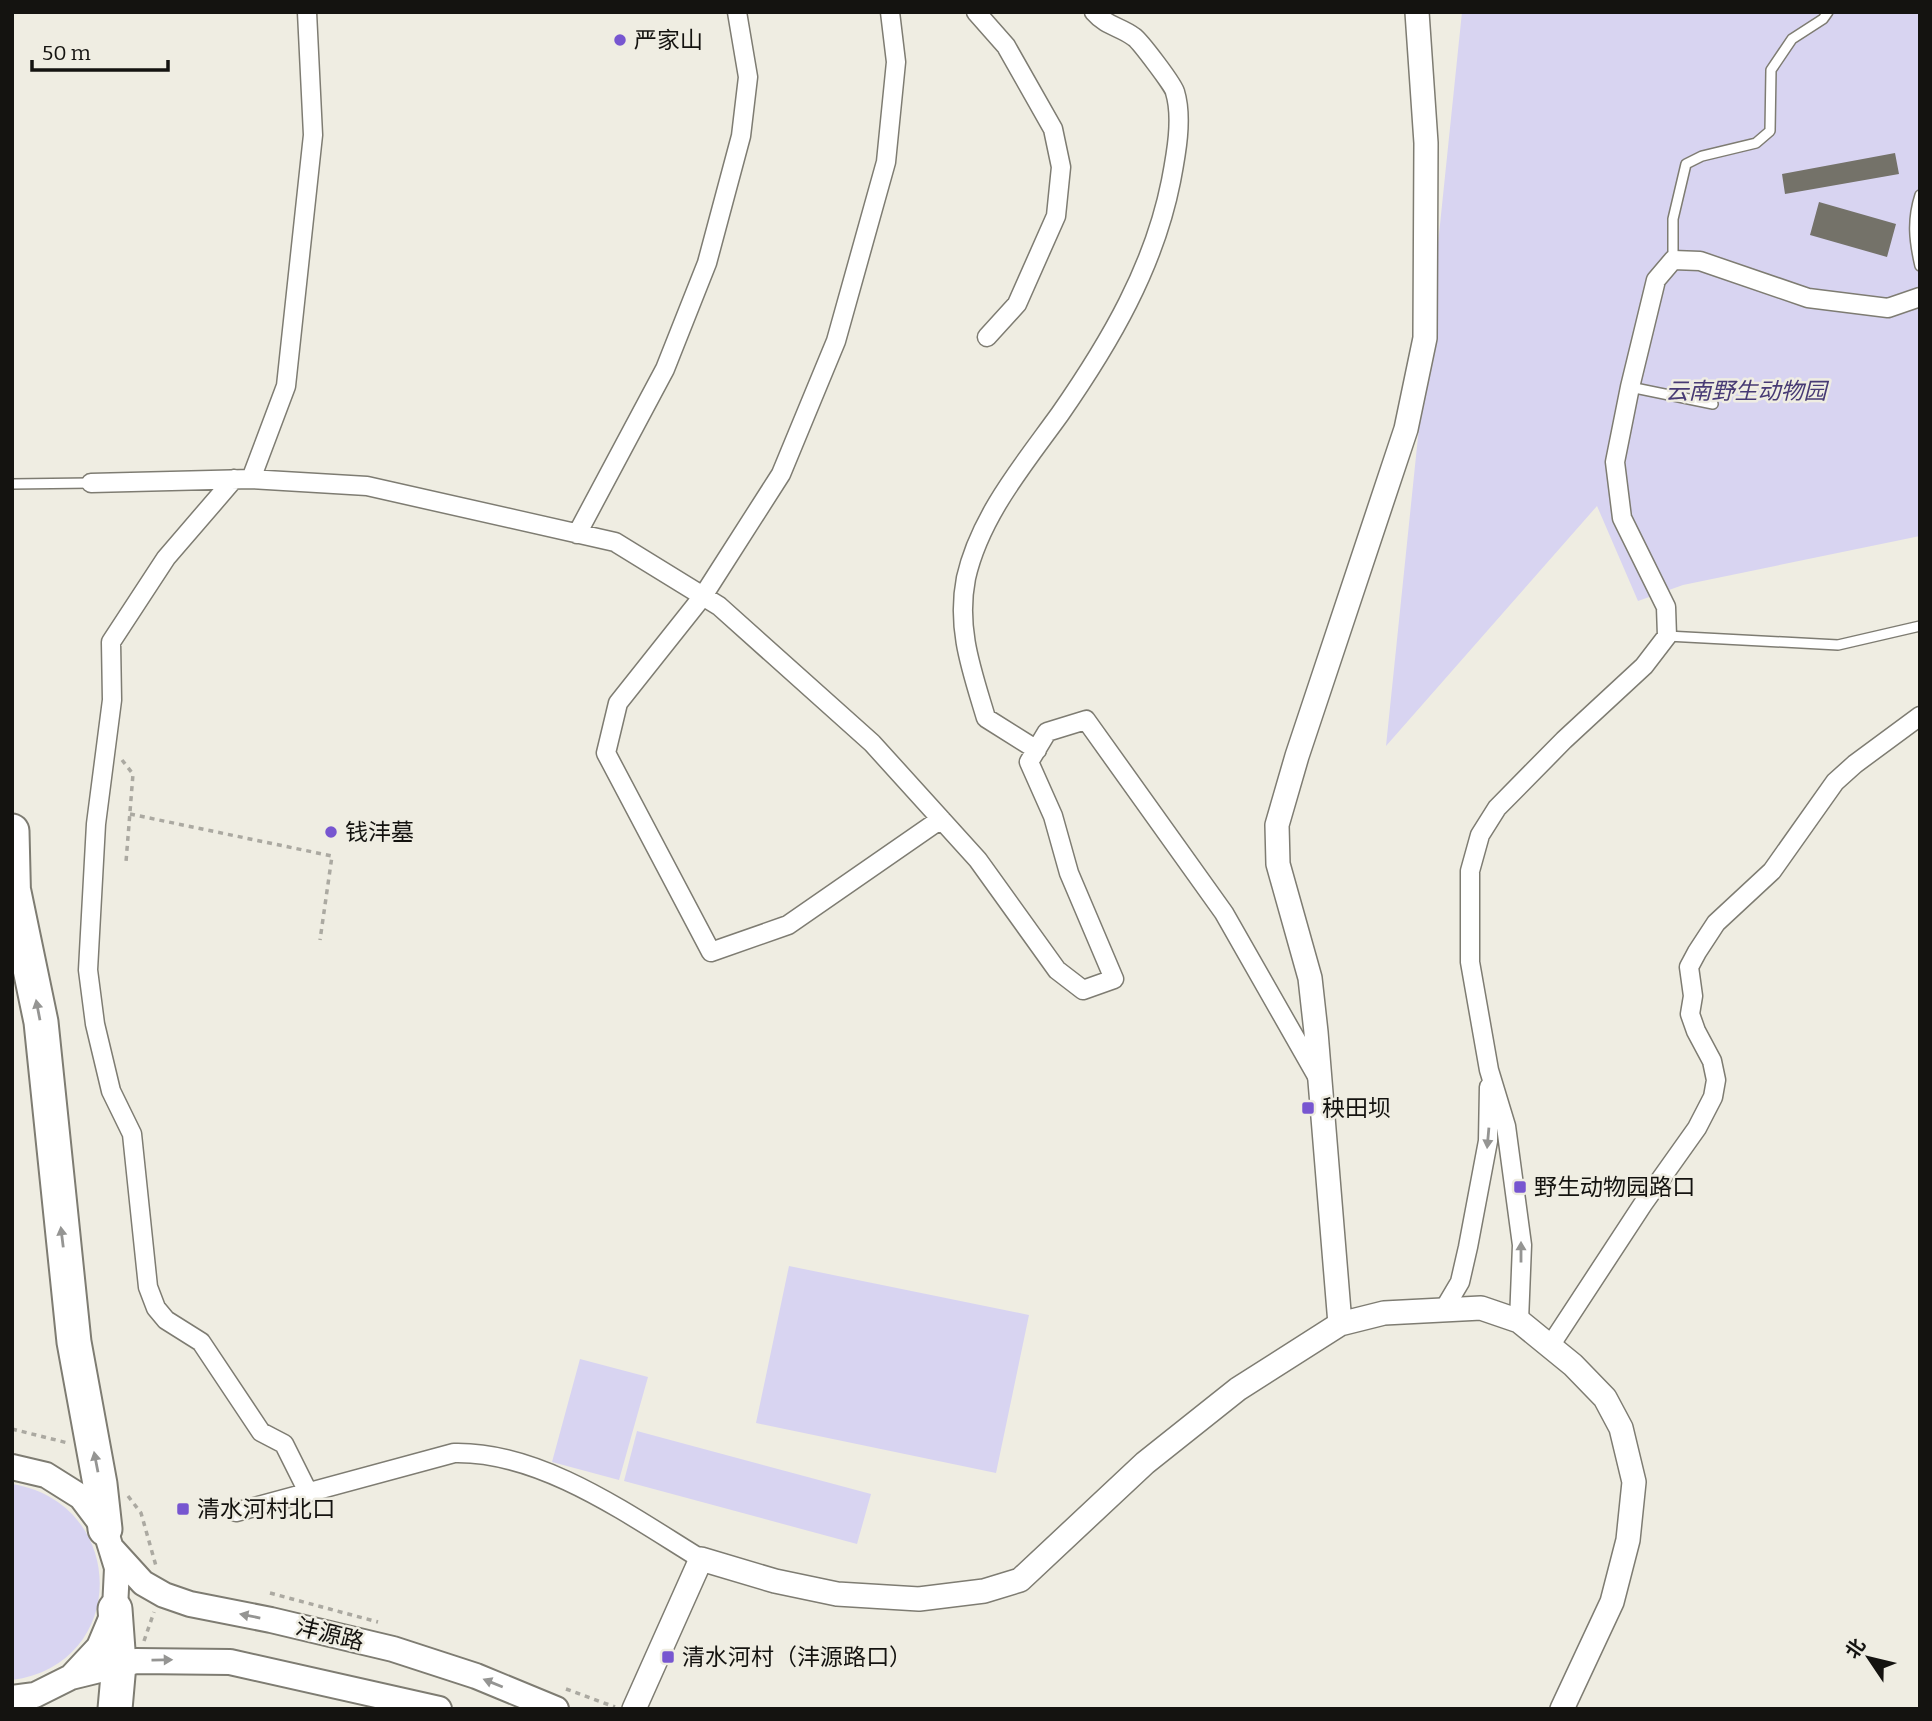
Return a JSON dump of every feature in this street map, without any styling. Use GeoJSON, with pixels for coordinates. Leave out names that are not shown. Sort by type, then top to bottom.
{"type":"FeatureCollection","features":[{"type":"Feature","properties":{"kind":"highway"},"geometry":{"type":"LineString","coordinates":[[12,831],[12,990]]}},
{"type":"Feature","properties":{"kind":"highway"},"geometry":{"type":"LineString","coordinates":[[14,892],[41,1021],[74,1342],[109,1540]]}},
{"type":"Feature","properties":{"kind":"highway"},"geometry":{"type":"LineString","coordinates":[[115,1609],[119,1664],[115,1709]]}},
{"type":"Feature","properties":{"kind":"main road","name":"沣源路"},"geometry":{"type":"LineString","coordinates":[[12,1467],[46,1475],[80,1497],[143,1583],[164,1595],[190,1604],[393,1649],[476,1676],[556,1709]]}},
{"type":"Feature","properties":{"kind":"main road"},"geometry":{"type":"LineString","coordinates":[[71,1676],[99,1647],[115,1609],[117,1568],[109,1540]]}},
{"type":"Feature","properties":{"kind":"main road"},"geometry":{"type":"LineString","coordinates":[[12,1698],[35,1695],[71,1676],[119,1664],[180,1660],[230,1662],[439,1709]]}},
{"type":"Feature","properties":{"kind":"street"},"geometry":{"type":"LineString","coordinates":[[307,12],[313,135],[286,386],[242,479],[166,558],[111,642],[112,700],[96,824],[88,970],[94,1024],[111,1091],[132,1134],[148,1287],[156,1308],[166,1320],[201,1342],[261,1432],[284,1444],[308,1492]]}},
{"type":"Feature","properties":{"kind":"street"},"geometry":{"type":"LineString","coordinates":[[577,534],[665,369],[707,263],[741,136],[748,77],[737,12]]}},
{"type":"Feature","properties":{"kind":"street"},"geometry":{"type":"LineString","coordinates":[[890,12],[896,62],[886,162],[836,341],[781,474],[703,596],[618,703],[606,753],[711,952],[788,925],[941,819]]}},
{"type":"Feature","properties":{"kind":"street"},"geometry":{"type":"LineString","coordinates":[[976,12],[1006,46],[1053,129],[1061,167],[1056,216],[1017,304],[987,337]]}},
{"type":"Feature","properties":{"kind":"street"},"geometry":{"type":"LineString","coordinates":[[1037,750],[986,718],[963,639],[966,581],[973,552],[1000,499],[1068,402],[1134,296],[1164,219],[1179,142],[1175,90],[1136,38],[1102,21],[1094,12]]}},
{"type":"Feature","properties":{"kind":"street"},"geometry":{"type":"LineString","coordinates":[[1340,1324],[1310,978],[1278,864],[1277,825],[1297,756],[1406,429],[1425,338],[1426,143],[1417,12]]}},
{"type":"Feature","properties":{"kind":"street"},"geometry":{"type":"LineString","coordinates":[[1519,1321],[1520,1231],[1506,1126],[1489,1070],[1470,962],[1470,871],[1480,835],[1497,808],[1643,666],[1667,636],[1665,607],[1622,518],[1615,462],[1656,280],[1673,260],[1700,261],[1808,298],[1888,308],[1920,297]]}},
{"type":"Feature","properties":{"kind":"street"},"geometry":{"type":"LineString","coordinates":[[91,483],[242,479],[367,486],[615,542],[719,606],[872,743],[978,860],[1057,970],[1083,990],[1114,979],[1069,873],[1052,816],[1029,762],[1047,732],[1086,720],[1224,914],[1318,1079]]}},
{"type":"Feature","properties":{"kind":"street"},"geometry":{"type":"LineString","coordinates":[[1550,1346],[1643,1204],[1697,1128],[1713,1097],[1716,1080],[1712,1062],[1690,1014],[1693,996],[1689,967],[1697,952],[1716,923],[1772,871],[1835,782],[1920,716]]}},
{"type":"Feature","properties":{"kind":"street"},"geometry":{"type":"LineString","coordinates":[[1444,1309],[1460,1282],[1488,1141],[1489,1070]]}},
{"type":"Feature","properties":{"kind":"street"},"geometry":{"type":"LineString","coordinates":[[236,1512],[454,1453],[480,1452],[520,1462],[596,1494],[701,1559],[775,1581],[837,1594],[919,1599],[984,1591],[1020,1580],[1145,1463],[1238,1389],[1340,1324],[1384,1313],[1481,1308],[1519,1321],[1605,1398],[1621,1428],[1634,1482],[1628,1540],[1612,1602],[1562,1709]]}},
{"type":"Feature","properties":{"kind":"street"},"geometry":{"type":"LineString","coordinates":[[634,1709],[701,1559]]}},
{"type":"Feature","properties":{"kind":"lane"},"geometry":{"type":"LineString","coordinates":[[1673,260],[1673,219],[1686,164],[1702,156],[1756,143],[1770,131],[1771,70],[1792,39],[1823,19],[1828,12]]}},
{"type":"Feature","properties":{"kind":"lane"},"geometry":{"type":"LineString","coordinates":[[1920,195],[1913,224],[1920,266]]}},
{"type":"Feature","properties":{"kind":"lane"},"geometry":{"type":"LineString","coordinates":[[1630,387],[1713,404]]}},
{"type":"Feature","properties":{"kind":"lane"},"geometry":{"type":"LineString","coordinates":[[12,484],[91,483]]}},
{"type":"Feature","properties":{"kind":"lane"},"geometry":{"type":"LineString","coordinates":[[1667,636],[1838,645],[1920,626]]}},
{"type":"Feature","properties":{"kind":"path"},"geometry":{"type":"LineString","coordinates":[[107,742],[133,774],[126,862]]}},
{"type":"Feature","properties":{"kind":"path"},"geometry":{"type":"LineString","coordinates":[[130,814],[332,856],[320,940]]}},
{"type":"Feature","properties":{"kind":"green space","name":"云南野生动物园"},"geometry":{"type":"Polygon","coordinates":[[[1462,12],[1920,12],[1920,536],[1683,585],[1638,601],[1597,506],[1386,746],[1462,12]]]}},
{"type":"Feature","properties":{"kind":"green space"},"geometry":{"type":"Polygon","coordinates":[[[789,1266],[1029,1315],[996,1473],[756,1423],[789,1266]]]}},
{"type":"Feature","properties":{"kind":"green space"},"geometry":{"type":"Polygon","coordinates":[[[580,1359],[648,1377],[619,1480],[552,1462],[580,1359]]]}},
{"type":"Feature","properties":{"kind":"green space"},"geometry":{"type":"Polygon","coordinates":[[[637,1431],[871,1494],[857,1544],[624,1481],[637,1431]]]}},
{"type":"Feature","properties":{"kind":"green space"},"geometry":{"type":"Polygon","coordinates":[[[12,1484],[50,1497],[78,1521],[94,1550],[100,1584],[94,1616],[78,1646],[50,1668],[12,1680],[12,1484]]]}},
{"type":"Feature","properties":{"kind":"building"},"geometry":{"type":"Polygon","coordinates":[[[1895,153],[1899,174],[1785,194],[1782,174],[1895,153]]]}},
{"type":"Feature","properties":{"kind":"building"},"geometry":{"type":"Polygon","coordinates":[[[1819,202],[1896,224],[1887,257],[1810,235],[1819,202]]]}},
{"type":"Feature","properties":{"kind":"place","name":"严家山"},"geometry":{"type":"Point","coordinates":[620,40]}},
{"type":"Feature","properties":{"kind":"place","name":"钱沣墓"},"geometry":{"type":"Point","coordinates":[331,832]}},
{"type":"Feature","properties":{"kind":"place","name":"秧田坝"},"geometry":{"type":"Point","coordinates":[1308,1108]}},
{"type":"Feature","properties":{"kind":"place","name":"野生动物园路口"},"geometry":{"type":"Point","coordinates":[1520,1187]}},
{"type":"Feature","properties":{"kind":"place","name":"清水河村北口"},"geometry":{"type":"Point","coordinates":[183,1509]}},
{"type":"Feature","properties":{"kind":"place","name":"清水河村（沣源路口）"},"geometry":{"type":"Point","coordinates":[668,1657]}}]}
